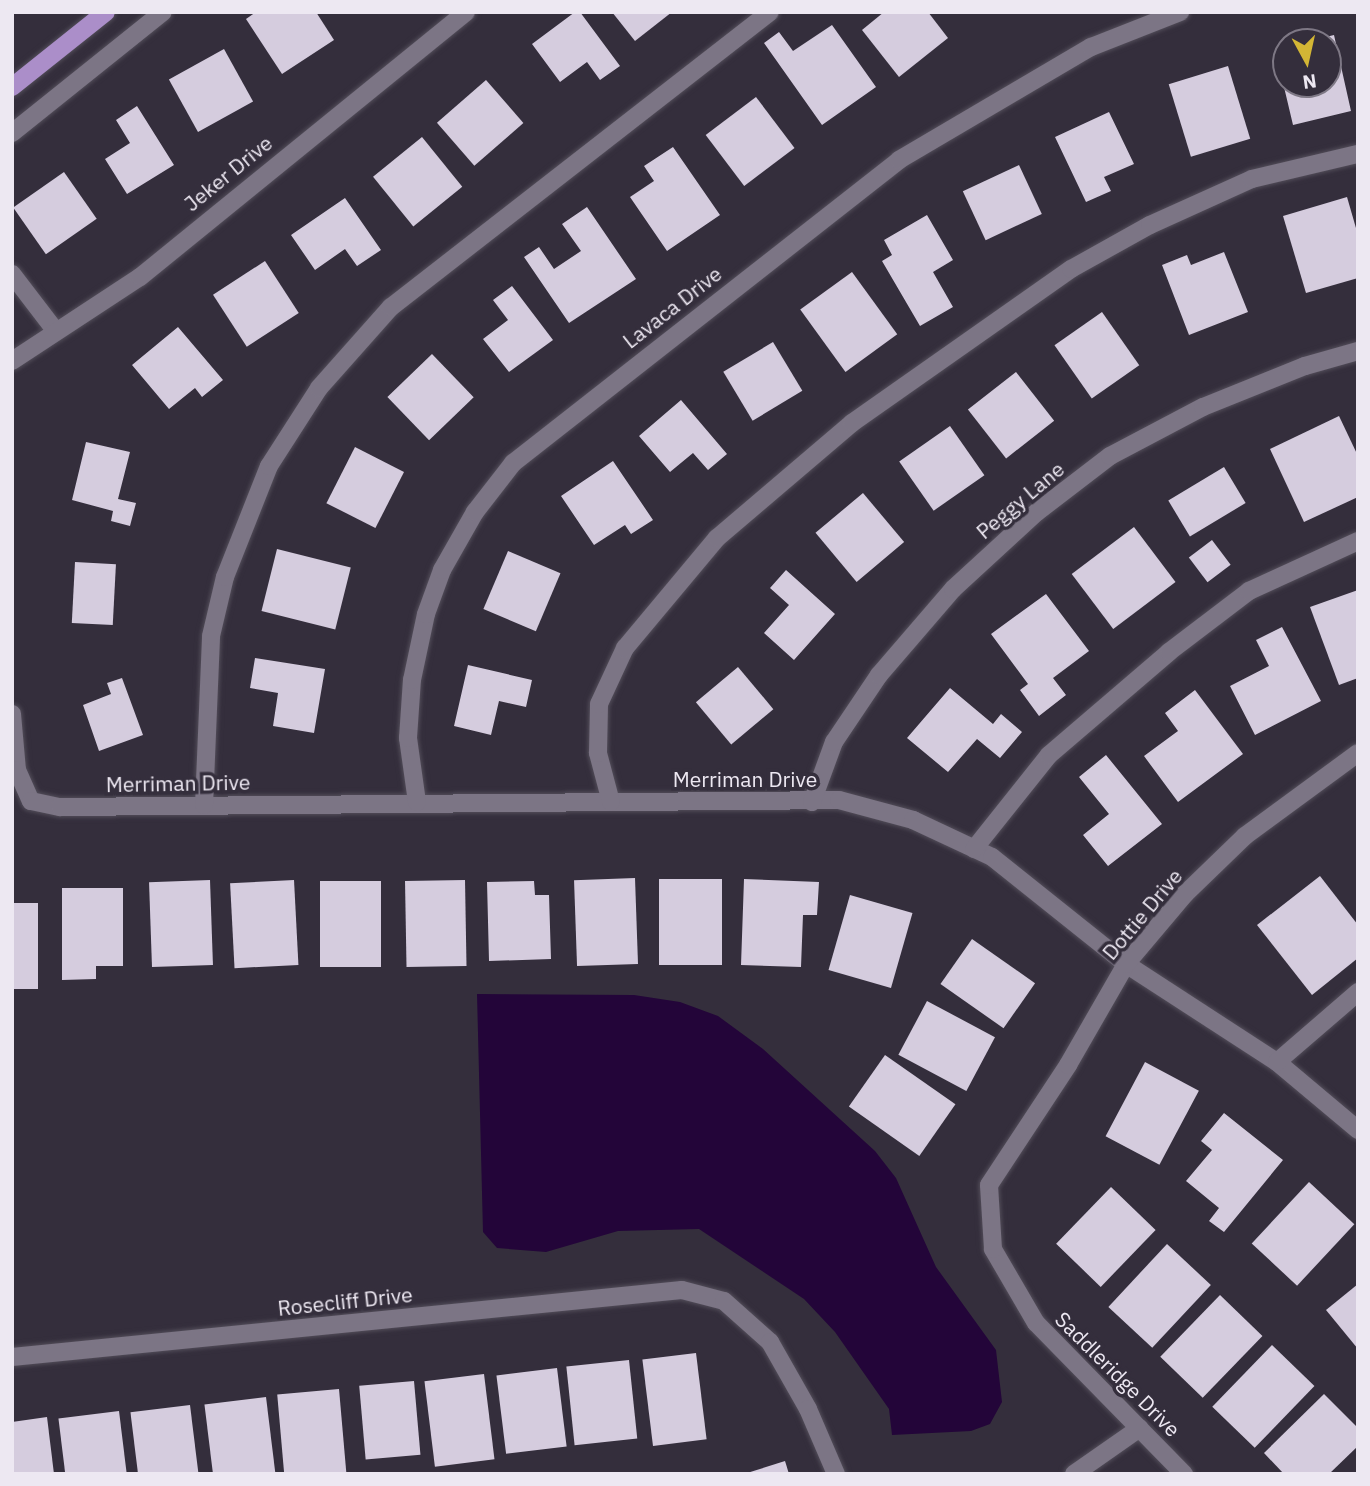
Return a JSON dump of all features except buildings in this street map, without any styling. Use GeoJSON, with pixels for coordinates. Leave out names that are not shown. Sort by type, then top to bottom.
{"type":"FeatureCollection","features":[{"type":"Feature","properties":{"kind":"main road"},"geometry":{"type":"LineString","coordinates":[[12,87],[106,12]]}},
{"type":"Feature","properties":{"kind":"street"},"geometry":{"type":"LineString","coordinates":[[12,133],[163,12]]}},
{"type":"Feature","properties":{"kind":"street","name":"Jeker Drive"},"geometry":{"type":"LineString","coordinates":[[12,360],[54,329],[140,277],[466,12]]}},
{"type":"Feature","properties":{"kind":"street"},"geometry":{"type":"LineString","coordinates":[[204,805],[211,636],[225,577],[269,466],[319,388],[391,307],[770,12]]}},
{"type":"Feature","properties":{"kind":"street","name":"Lavaca Drive"},"geometry":{"type":"LineString","coordinates":[[417,802],[408,738],[412,680],[426,614],[442,570],[475,512],[513,463],[899,160],[1126,21],[1180,12]]}},
{"type":"Feature","properties":{"kind":"street"},"geometry":{"type":"LineString","coordinates":[[611,802],[598,753],[599,704],[625,648],[717,538],[852,424],[1072,269],[1150,225],[1252,178],[1358,154]]}},
{"type":"Feature","properties":{"kind":"street"},"geometry":{"type":"LineString","coordinates":[[12,274],[54,329]]}},
{"type":"Feature","properties":{"kind":"street","name":"Peggy Lane"},"geometry":{"type":"LineString","coordinates":[[812,802],[834,741],[879,675],[953,589],[1037,512],[1110,456],[1203,407],[1305,366],[1358,351]]}},
{"type":"Feature","properties":{"kind":"street"},"geometry":{"type":"LineString","coordinates":[[974,849],[1049,755],[1169,652],[1249,591],[1358,541]]}},
{"type":"Feature","properties":{"kind":"street","name":"Merriman Drive"},"geometry":{"type":"LineString","coordinates":[[12,714],[17,770],[31,801],[60,807],[839,800],[913,820],[992,857],[1126,964],[1277,1062],[1358,1130]]}},
{"type":"Feature","properties":{"kind":"street","name":"Dottie Drive"},"geometry":{"type":"LineString","coordinates":[[989,1185],[1068,1065],[1126,964],[1185,894],[1245,836],[1358,753]]}},
{"type":"Feature","properties":{"kind":"street"},"geometry":{"type":"LineString","coordinates":[[1277,1062],[1358,992]]}},
{"type":"Feature","properties":{"kind":"street","name":"Saddleridge Drive"},"geometry":{"type":"LineString","coordinates":[[989,1185],[993,1250],[1036,1323],[1184,1474]]}},
{"type":"Feature","properties":{"kind":"street","name":"Rosecliff Drive"},"geometry":{"type":"LineString","coordinates":[[12,1357],[682,1290],[724,1301],[770,1342],[808,1409],[836,1474]]}},
{"type":"Feature","properties":{"kind":"street"},"geometry":{"type":"LineString","coordinates":[[1073,1474],[1140,1428]]}},
{"type":"Feature","properties":{"kind":"shaded area"},"geometry":{"type":"Polygon","coordinates":[[[477,994],[634,995],[680,1002],[718,1016],[763,1049],[875,1151],[896,1178],[936,1267],[996,1350],[1002,1402],[990,1424],[971,1431],[892,1435],[889,1409],[835,1332],[804,1299],[699,1229],[618,1231],[546,1252],[497,1248],[483,1232],[477,994]]]}}]}
